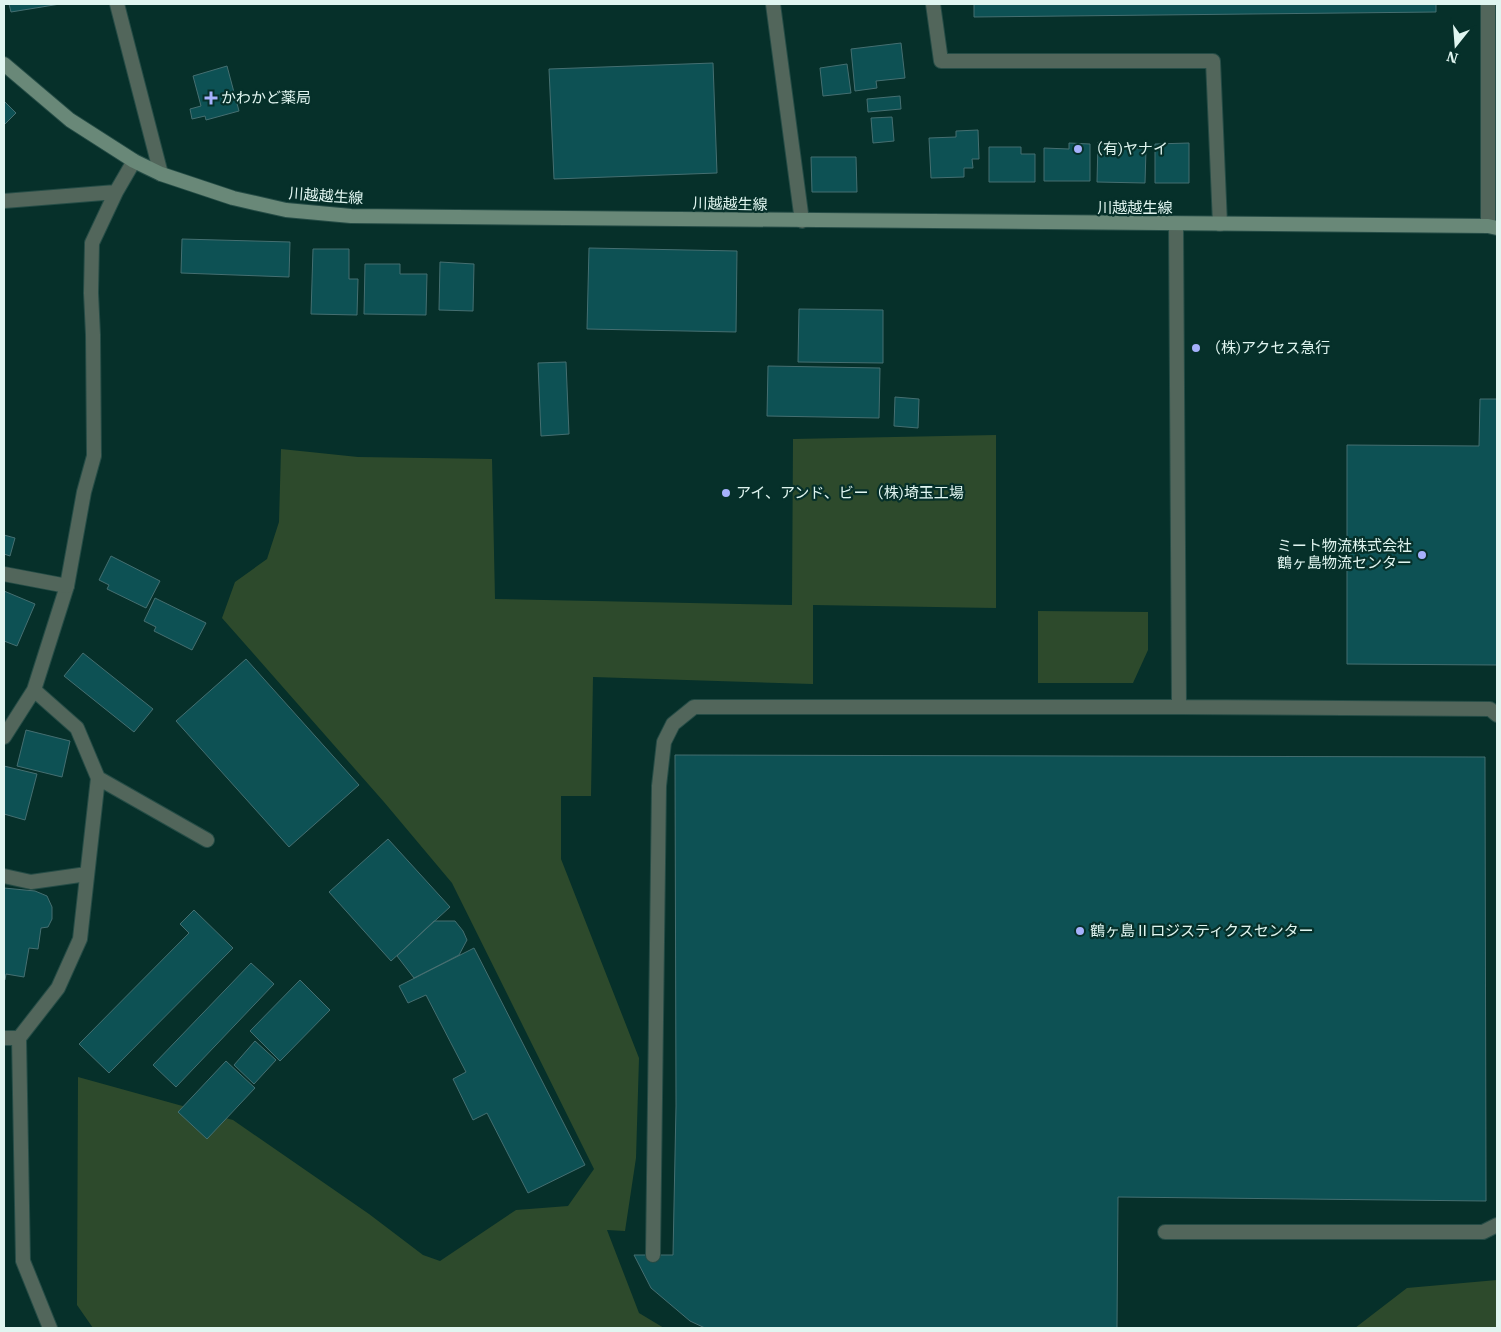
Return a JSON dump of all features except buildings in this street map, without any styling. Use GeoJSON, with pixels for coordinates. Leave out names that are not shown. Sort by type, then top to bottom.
{"type":"FeatureCollection","features":[{"type":"Feature","properties":{"kind":"main road","name":"川越越生線"},"geometry":{"type":"LineString","coordinates":[[4,64],[70,120],[134,162],[161,174],[233,198],[286,210],[351,216],[1493,227]]}},
{"type":"Feature","properties":{"kind":"street"},"geometry":{"type":"LineString","coordinates":[[117,4],[161,174]]}},
{"type":"Feature","properties":{"kind":"street"},"geometry":{"type":"LineString","coordinates":[[773,4],[802,221]]}},
{"type":"Feature","properties":{"kind":"street"},"geometry":{"type":"LineString","coordinates":[[933,4],[941,61],[1213,61],[1220,224]]}},
{"type":"Feature","properties":{"kind":"street"},"geometry":{"type":"LineString","coordinates":[[1488,4],[1493,227]]}},
{"type":"Feature","properties":{"kind":"street"},"geometry":{"type":"LineString","coordinates":[[4,737],[34,690],[67,586],[84,492],[94,456],[92,243],[116,192],[134,162]]}},
{"type":"Feature","properties":{"kind":"street"},"geometry":{"type":"LineString","coordinates":[[4,201],[116,192]]}},
{"type":"Feature","properties":{"kind":"street"},"geometry":{"type":"LineString","coordinates":[[1176,224],[1178,707]]}},
{"type":"Feature","properties":{"kind":"street"},"geometry":{"type":"LineString","coordinates":[[4,574],[67,586]]}},
{"type":"Feature","properties":{"kind":"street"},"geometry":{"type":"LineString","coordinates":[[34,690],[77,728],[98,778],[80,938],[58,988],[19,1038],[23,1261],[50,1328]]}},
{"type":"Feature","properties":{"kind":"street"},"geometry":{"type":"LineString","coordinates":[[652,1255],[659,786],[664,742],[673,724],[694,707],[1490,709],[1497,715]]}},
{"type":"Feature","properties":{"kind":"street"},"geometry":{"type":"LineString","coordinates":[[98,778],[207,840]]}},
{"type":"Feature","properties":{"kind":"street"},"geometry":{"type":"LineString","coordinates":[[4,876],[31,882],[88,874]]}},
{"type":"Feature","properties":{"kind":"street"},"geometry":{"type":"LineString","coordinates":[[4,1038],[19,1038]]}},
{"type":"Feature","properties":{"kind":"street"},"geometry":{"type":"LineString","coordinates":[[1164,1232],[1483,1232],[1497,1225]]}},
{"type":"Feature","properties":{"kind":"green space"},"geometry":{"type":"Polygon","coordinates":[[[996,435],[996,608],[813,605],[813,684],[593,677],[591,796],[561,796],[561,859],[639,1058],[636,1158],[625,1231],[607,1230],[639,1313],[664,1328],[93,1328],[77,1305],[78,1077],[233,1120],[369,1214],[423,1255],[440,1261],[516,1210],[568,1206],[594,1169],[452,883],[384,802],[222,618],[235,582],[267,559],[279,522],[281,449],[358,457],[492,459],[495,599],[792,605],[793,439],[996,435]]]}},
{"type":"Feature","properties":{"kind":"green space"},"geometry":{"type":"Polygon","coordinates":[[[1038,611],[1148,612],[1148,650],[1133,683],[1038,683],[1038,611]]]}},
{"type":"Feature","properties":{"kind":"green space"},"geometry":{"type":"Polygon","coordinates":[[[1497,1280],[1497,1328],[1355,1328],[1407,1288],[1497,1280]]]}},
{"type":"Feature","properties":{"kind":"place","name":"かわかど薬局"},"geometry":{"type":"Point","coordinates":[211,98]}},
{"type":"Feature","properties":{"kind":"place","name":"（有)ヤナイ"},"geometry":{"type":"Point","coordinates":[1078,149]}},
{"type":"Feature","properties":{"kind":"place","name":"（株)アクセス急行"},"geometry":{"type":"Point","coordinates":[1196,348]}},
{"type":"Feature","properties":{"kind":"place","name":"アイ、アンド、ビー（株)埼玉工場"},"geometry":{"type":"Point","coordinates":[726,493]}},
{"type":"Feature","properties":{"kind":"place","name":"ミート物流株式会社 鶴ヶ島物流センター"},"geometry":{"type":"Point","coordinates":[1422,555]}},
{"type":"Feature","properties":{"kind":"place","name":"鶴ヶ島Ⅱロジスティクスセンター"},"geometry":{"type":"Point","coordinates":[1080,931]}}]}
